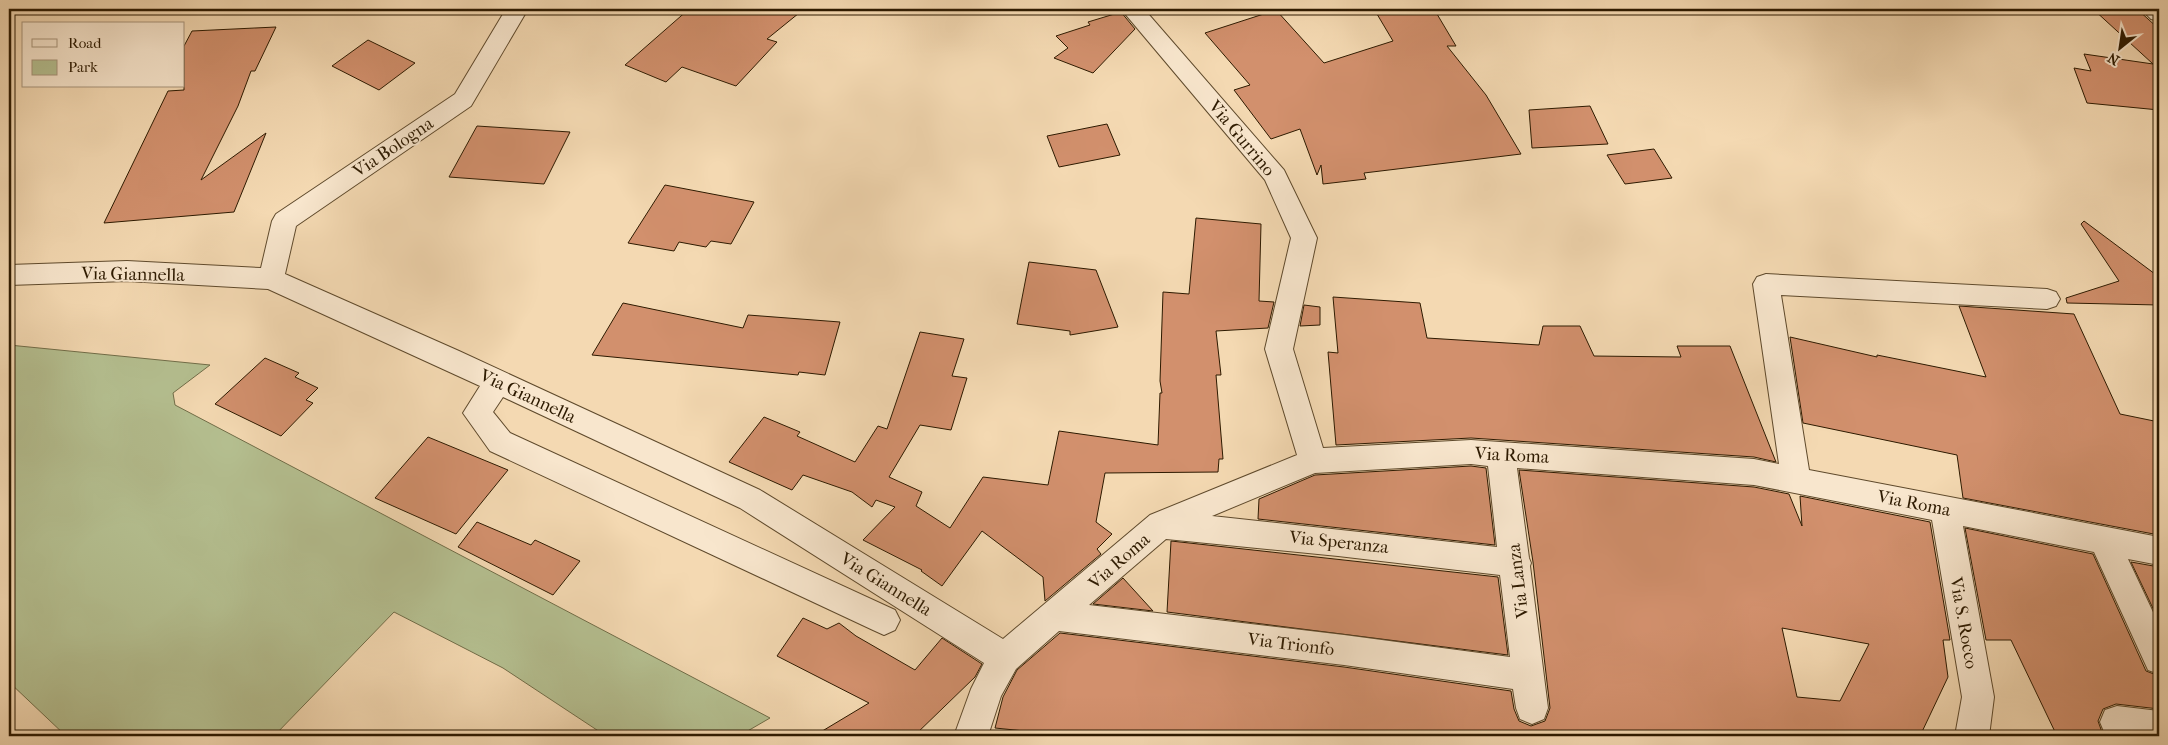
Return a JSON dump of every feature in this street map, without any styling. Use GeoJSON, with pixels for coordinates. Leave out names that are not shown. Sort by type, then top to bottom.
{"type":"FeatureCollection","features":[{"type":"Feature","properties":{"kind":"street","name":"Via Bologna"},"geometry":{"type":"LineString","coordinates":[[271,279],[285,221],[463,100],[517,9]]}},
{"type":"Feature","properties":{"kind":"street","name":"Via Gurrino"},"geometry":{"type":"LineString","coordinates":[[1132,9],[1275,176],[1304,238],[1279,349],[1313,461]]}},
{"type":"Feature","properties":{"kind":"street"},"geometry":{"type":"LineString","coordinates":[[2152,9],[2159,14]]}},
{"type":"Feature","properties":{"kind":"street","name":"Via Giannella"},"geometry":{"type":"LineString","coordinates":[[9,276],[127,271],[271,279],[750,499],[1005,658]]}},
{"type":"Feature","properties":{"kind":"street"},"geometry":{"type":"LineString","coordinates":[[1796,480],[1766,284],[2047,299]]}},
{"type":"Feature","properties":{"kind":"street"},"geometry":{"type":"LineString","coordinates":[[498,382],[477,413],[500,442],[884,620]]}},
{"type":"Feature","properties":{"kind":"street","name":"Via Roma"},"geometry":{"type":"LineString","coordinates":[[971,736],[987,689],[1005,658],[1161,524],[1313,461],[1471,452],[1754,472],[2159,552]]}},
{"type":"Feature","properties":{"kind":"street","name":"Via Lanza"},"geometry":{"type":"LineString","coordinates":[[1501,454],[1516,562],[1532,708]]}},
{"type":"Feature","properties":{"kind":"street","name":"Via S. Rocco"},"geometry":{"type":"LineString","coordinates":[[1945,509],[1956,581],[1978,697],[1972,736]]}},
{"type":"Feature","properties":{"kind":"street","name":"Via Speranza"},"geometry":{"type":"LineString","coordinates":[[1161,524],[1516,562]]}},
{"type":"Feature","properties":{"kind":"street"},"geometry":{"type":"LineString","coordinates":[[2104,540],[2159,659]]}},
{"type":"Feature","properties":{"kind":"street","name":"Via Trionfo"},"geometry":{"type":"LineString","coordinates":[[1054,616],[1344,650],[1528,675]]}},
{"type":"Feature","properties":{"kind":"street"},"geometry":{"type":"LineString","coordinates":[[2117,722],[2159,726]]}},
{"type":"Feature","properties":{"kind":"green space"},"geometry":{"type":"Polygon","coordinates":[[[9,345],[210,365],[173,393],[175,405],[770,718],[739,736],[606,736],[503,668],[394,612],[274,736],[66,736],[9,682],[9,345]]]}},
{"type":"Feature","properties":{"kind":"building"},"geometry":{"type":"Polygon","coordinates":[[[689,9],[804,9],[767,39],[777,42],[736,86],[682,67],[666,82],[625,65],[689,9]]]}},
{"type":"Feature","properties":{"kind":"building"},"geometry":{"type":"Polygon","coordinates":[[[1374,9],[1434,9],[1456,46],[1447,46],[1486,95],[1521,154],[1364,173],[1366,179],[1323,184],[1321,165],[1317,175],[1300,129],[1271,139],[1234,90],[1250,85],[1205,33],[1276,10],[1324,63],[1393,41],[1374,9]]]}},
{"type":"Feature","properties":{"kind":"building"},"geometry":{"type":"Polygon","coordinates":[[[2093,9],[2137,9],[2159,29],[2159,110],[2087,103],[2074,68],[2091,71],[2084,54],[2153,64],[2093,9]]]}},
{"type":"Feature","properties":{"kind":"building"},"geometry":{"type":"Polygon","coordinates":[[[1121,12],[1135,29],[1093,73],[1054,58],[1068,48],[1056,36],[1090,25],[1088,22],[1121,12]]]}},
{"type":"Feature","properties":{"kind":"building"},"geometry":{"type":"Polygon","coordinates":[[[276,27],[255,71],[251,71],[238,106],[201,180],[266,133],[234,212],[104,223],[168,91],[184,90],[185,88],[185,44],[192,31],[276,27]]]}},
{"type":"Feature","properties":{"kind":"building"},"geometry":{"type":"Polygon","coordinates":[[[368,40],[415,63],[379,90],[332,66],[368,40]]]}},
{"type":"Feature","properties":{"kind":"building"},"geometry":{"type":"Polygon","coordinates":[[[1590,106],[1608,144],[1532,148],[1529,110],[1590,106]]]}},
{"type":"Feature","properties":{"kind":"building"},"geometry":{"type":"Polygon","coordinates":[[[1107,124],[1120,155],[1059,167],[1047,136],[1107,124]]]}},
{"type":"Feature","properties":{"kind":"building"},"geometry":{"type":"Polygon","coordinates":[[[477,126],[570,132],[544,184],[449,177],[477,126]]]}},
{"type":"Feature","properties":{"kind":"building"},"geometry":{"type":"Polygon","coordinates":[[[1654,149],[1672,178],[1625,184],[1607,155],[1654,149]]]}},
{"type":"Feature","properties":{"kind":"building"},"geometry":{"type":"Polygon","coordinates":[[[665,185],[754,202],[731,244],[711,241],[706,247],[679,242],[674,251],[628,243],[665,185]]]}},
{"type":"Feature","properties":{"kind":"building"},"geometry":{"type":"Polygon","coordinates":[[[1196,218],[1261,224],[1259,301],[1274,302],[1268,328],[1216,331],[1221,375],[1216,375],[1223,459],[1219,459],[1218,472],[1105,473],[1096,522],[1112,534],[1097,549],[1101,554],[1045,601],[1043,577],[982,531],[942,586],[922,570],[863,540],[895,507],[876,500],[872,507],[852,492],[803,475],[792,490],[729,462],[764,417],[800,432],[797,436],[855,462],[878,426],[887,429],[920,332],[964,339],[952,376],[967,378],[951,430],[920,425],[889,477],[922,492],[916,506],[950,528],[983,477],[1048,485],[1059,431],[1158,445],[1160,393],[1162,393],[1160,381],[1163,292],[1189,294],[1196,218]]]}},
{"type":"Feature","properties":{"kind":"building"},"geometry":{"type":"Polygon","coordinates":[[[2084,221],[2159,277],[2159,305],[2067,303],[2066,298],[2119,281],[2081,224],[2084,221]]]}},
{"type":"Feature","properties":{"kind":"building"},"geometry":{"type":"Polygon","coordinates":[[[1029,262],[1096,270],[1118,327],[1070,335],[1070,331],[1017,324],[1029,262]]]}},
{"type":"Feature","properties":{"kind":"building"},"geometry":{"type":"Polygon","coordinates":[[[1333,297],[1420,303],[1427,338],[1539,345],[1543,326],[1580,326],[1594,356],[1681,357],[1677,346],[1730,346],[1776,462],[1754,457],[1471,438],[1336,445],[1328,352],[1338,353],[1333,297]]]}},
{"type":"Feature","properties":{"kind":"building"},"geometry":{"type":"Polygon","coordinates":[[[623,303],[743,328],[748,315],[840,322],[825,375],[799,372],[798,375],[592,355],[623,303]]]}},
{"type":"Feature","properties":{"kind":"building"},"geometry":{"type":"Polygon","coordinates":[[[1304,305],[1320,307],[1320,325],[1300,326],[1304,305]]]}},
{"type":"Feature","properties":{"kind":"building"},"geometry":{"type":"Polygon","coordinates":[[[1959,306],[2074,314],[2120,414],[2159,422],[2159,535],[1963,498],[1957,455],[1803,423],[1790,337],[1877,357],[1877,355],[1986,377],[1959,306]]]}},
{"type":"Feature","properties":{"kind":"building"},"geometry":{"type":"Polygon","coordinates":[[[265,358],[299,373],[295,377],[318,388],[306,400],[313,403],[281,436],[215,404],[265,358]]]}},
{"type":"Feature","properties":{"kind":"building"},"geometry":{"type":"Polygon","coordinates":[[[428,437],[508,470],[456,534],[375,498],[428,437]]]}},
{"type":"Feature","properties":{"kind":"building"},"geometry":{"type":"Polygon","coordinates":[[[1471,466],[1486,468],[1495,545],[1258,519],[1259,499],[1315,475],[1471,466]]]}},
{"type":"Feature","properties":{"kind":"building"},"geometry":{"type":"Polygon","coordinates":[[[1519,470],[1754,487],[1789,494],[1802,526],[1800,496],[1930,522],[1950,640],[1943,640],[1948,677],[1920,736],[1074,736],[995,728],[1003,697],[1017,670],[1060,633],[1344,667],[1511,691],[1514,709],[1519,721],[1531,726],[1545,721],[1550,708],[1533,562],[1519,470]],[[1782,628],[1797,697],[1840,701],[1869,644],[1782,628]]]}},
{"type":"Feature","properties":{"kind":"building"},"geometry":{"type":"Polygon","coordinates":[[[477,522],[531,545],[535,540],[580,561],[553,595],[458,547],[477,522]]]}},
{"type":"Feature","properties":{"kind":"building"},"geometry":{"type":"Polygon","coordinates":[[[1965,528],[2093,554],[2146,671],[2159,676],[2159,709],[2116,704],[2103,709],[2098,721],[2103,735],[2106,736],[2057,736],[2011,640],[1986,640],[1965,528]]]}},
{"type":"Feature","properties":{"kind":"building"},"geometry":{"type":"Polygon","coordinates":[[[1171,541],[1498,577],[1508,655],[1167,612],[1171,541]]]}},
{"type":"Feature","properties":{"kind":"building"},"geometry":{"type":"Polygon","coordinates":[[[2131,562],[2159,567],[2159,621],[2131,562]]]}},
{"type":"Feature","properties":{"kind":"building"},"geometry":{"type":"Polygon","coordinates":[[[1123,578],[1153,611],[1093,604],[1123,578]]]}},
{"type":"Feature","properties":{"kind":"building"},"geometry":{"type":"Polygon","coordinates":[[[803,618],[827,629],[839,623],[856,636],[915,670],[942,638],[982,664],[975,677],[914,736],[814,736],[869,703],[777,656],[803,618]]]}}]}
